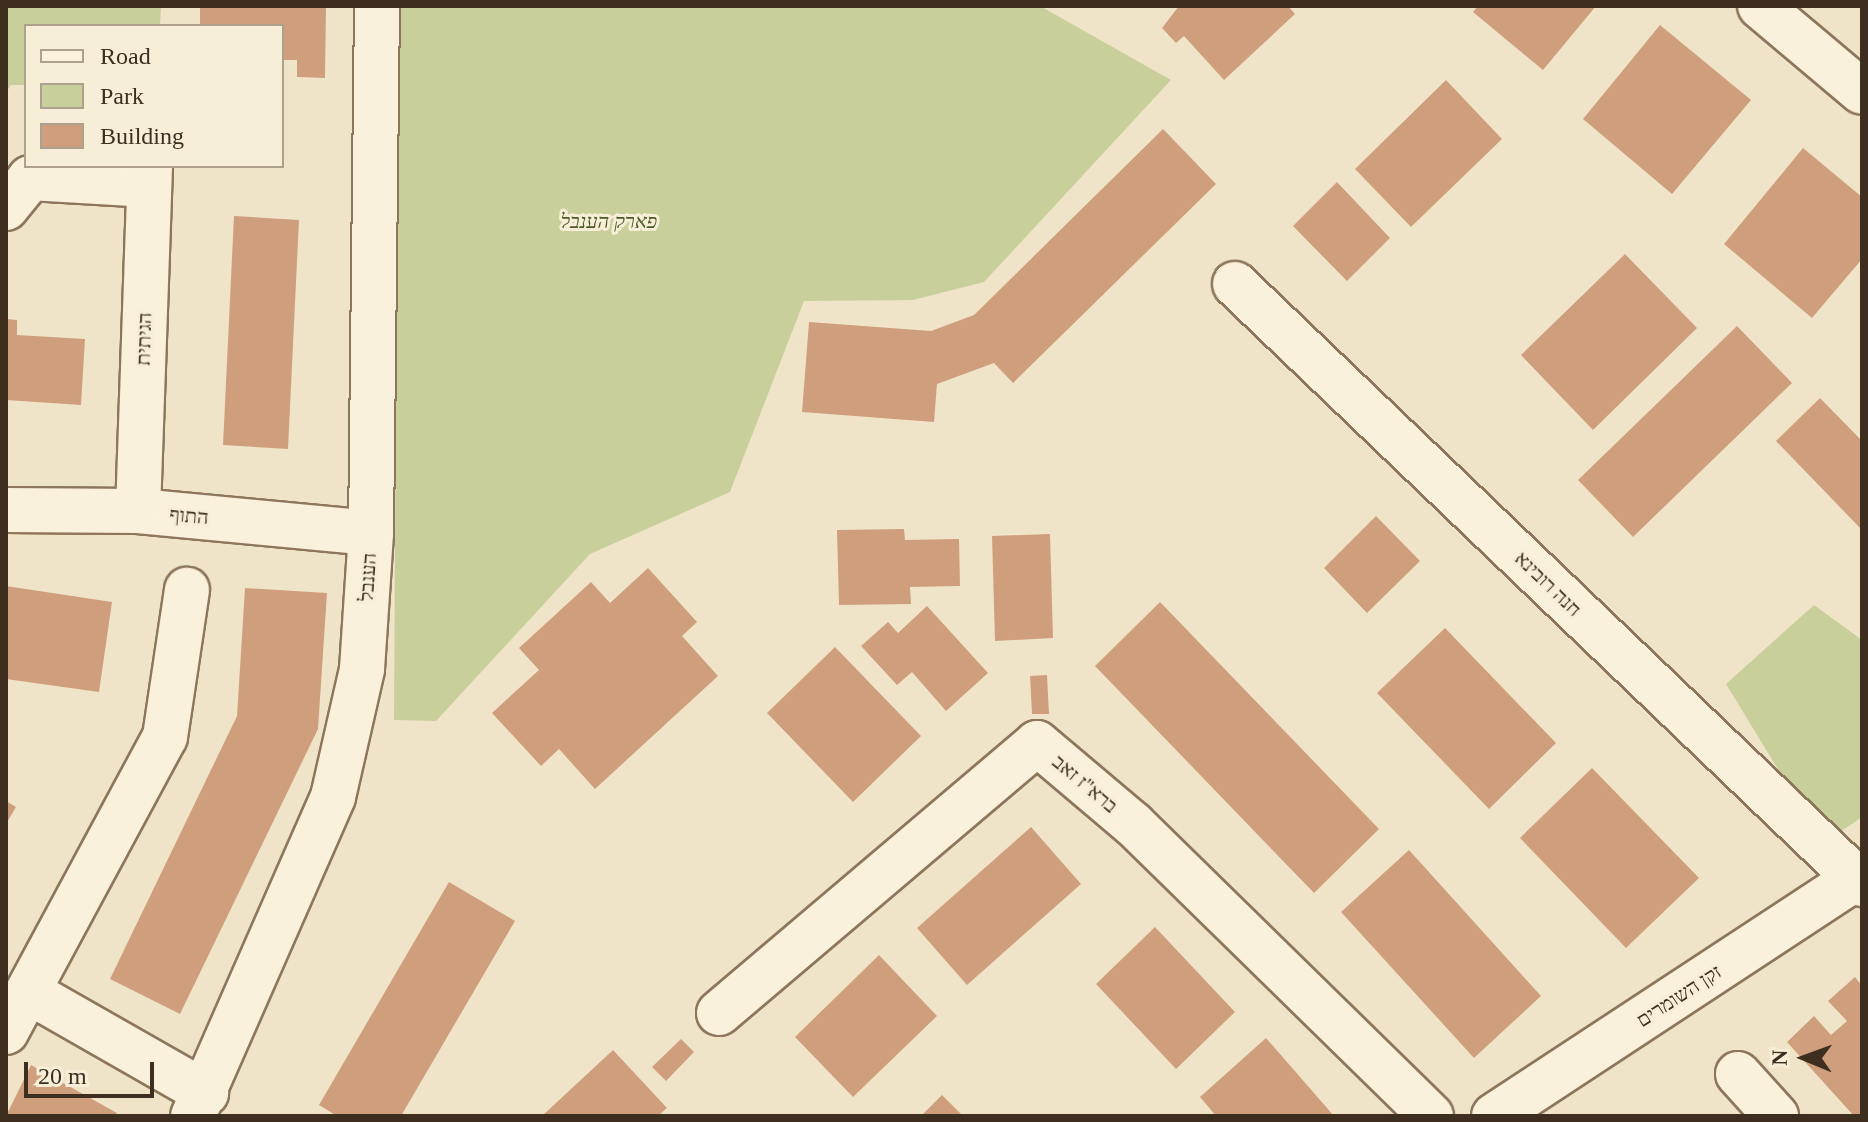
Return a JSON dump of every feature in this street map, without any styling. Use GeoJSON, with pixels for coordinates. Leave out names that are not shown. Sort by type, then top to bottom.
{"type":"FeatureCollection","features":[{"type":"Feature","properties":{"kind":"street","name":"הענבל"},"geometry":{"type":"LineString","coordinates":[[200,1105],[333,797],[362,669],[371,533],[377,6]]}},
{"type":"Feature","properties":{"kind":"street"},"geometry":{"type":"LineString","coordinates":[[1760,6],[1862,92]]}},
{"type":"Feature","properties":{"kind":"street"},"geometry":{"type":"LineString","coordinates":[[6,208],[30,178],[149,175]]}},
{"type":"Feature","properties":{"kind":"street","name":"הגיתית"},"geometry":{"type":"LineString","coordinates":[[138,511],[149,175]]}},
{"type":"Feature","properties":{"kind":"street","name":"חנה רובינא"},"geometry":{"type":"LineString","coordinates":[[1235,284],[1860,879]]}},
{"type":"Feature","properties":{"kind":"street","name":"התוף"},"geometry":{"type":"LineString","coordinates":[[6,510],[138,511],[371,533]]}},
{"type":"Feature","properties":{"kind":"street"},"geometry":{"type":"LineString","coordinates":[[6,1032],[165,737],[187,590]]}},
{"type":"Feature","properties":{"kind":"street","name":"ברא\"ז זאב"},"geometry":{"type":"LineString","coordinates":[[719,1013],[1037,743],[1133,824],[1431,1116]]}},
{"type":"Feature","properties":{"kind":"street","name":"זקן השומרים"},"geometry":{"type":"LineString","coordinates":[[1494,1116],[1860,879]]}},
{"type":"Feature","properties":{"kind":"street"},"geometry":{"type":"LineString","coordinates":[[29,992],[200,1105]]}},
{"type":"Feature","properties":{"kind":"street"},"geometry":{"type":"LineString","coordinates":[[1738,1074],[1776,1116]]}},
{"type":"Feature","properties":{"kind":"green space"},"geometry":{"type":"Polygon","coordinates":[[[6,6],[161,6],[160,24],[24,24],[24,85],[11,85],[6,92],[6,6]]]}},
{"type":"Feature","properties":{"kind":"green space","name":"פארק הענבל"},"geometry":{"type":"Polygon","coordinates":[[[398,6],[1040,6],[1171,80],[984,282],[913,300],[804,301],[730,492],[590,554],[436,721],[394,720],[398,6]]]}},
{"type":"Feature","properties":{"kind":"green space"},"geometry":{"type":"Polygon","coordinates":[[[1814,605],[1862,640],[1862,817],[1843,830],[1829,853],[1726,684],[1814,605]]]}},
{"type":"Feature","properties":{"kind":"building"},"geometry":{"type":"Polygon","coordinates":[[[200,6],[326,6],[325,78],[297,77],[297,60],[284,60],[284,24],[200,24],[200,6]]]}},
{"type":"Feature","properties":{"kind":"building"},"geometry":{"type":"Polygon","coordinates":[[[1179,6],[1288,6],[1295,14],[1224,80],[1184,36],[1176,43],[1162,28],[1179,6]]]}},
{"type":"Feature","properties":{"kind":"building"},"geometry":{"type":"Polygon","coordinates":[[[1478,6],[1596,6],[1543,70],[1473,12],[1478,6]]]}},
{"type":"Feature","properties":{"kind":"building"},"geometry":{"type":"Polygon","coordinates":[[[1660,25],[1751,100],[1672,194],[1583,119],[1660,25]]]}},
{"type":"Feature","properties":{"kind":"building"},"geometry":{"type":"Polygon","coordinates":[[[1446,80],[1502,139],[1411,227],[1355,169],[1446,80]]]}},
{"type":"Feature","properties":{"kind":"building"},"geometry":{"type":"Polygon","coordinates":[[[1163,129],[1216,184],[1013,383],[994,363],[937,384],[934,422],[802,412],[809,322],[931,331],[974,315],[1163,129]]]}},
{"type":"Feature","properties":{"kind":"building"},"geometry":{"type":"Polygon","coordinates":[[[1803,148],[1862,197],[1862,259],[1812,318],[1724,244],[1803,148]]]}},
{"type":"Feature","properties":{"kind":"building"},"geometry":{"type":"Polygon","coordinates":[[[1337,182],[1390,238],[1347,281],[1293,226],[1337,182]]]}},
{"type":"Feature","properties":{"kind":"building"},"geometry":{"type":"Polygon","coordinates":[[[234,216],[299,220],[288,449],[223,445],[234,216]]]}},
{"type":"Feature","properties":{"kind":"building"},"geometry":{"type":"Polygon","coordinates":[[[1625,254],[1697,328],[1593,430],[1521,355],[1625,254]]]}},
{"type":"Feature","properties":{"kind":"building"},"geometry":{"type":"Polygon","coordinates":[[[6,319],[17,320],[17,335],[85,339],[81,405],[6,400],[6,319]]]}},
{"type":"Feature","properties":{"kind":"building"},"geometry":{"type":"Polygon","coordinates":[[[1737,326],[1792,383],[1633,537],[1578,480],[1737,326]]]}},
{"type":"Feature","properties":{"kind":"building"},"geometry":{"type":"Polygon","coordinates":[[[1820,398],[1862,441],[1862,530],[1776,441],[1820,398]]]}},
{"type":"Feature","properties":{"kind":"building"},"geometry":{"type":"Polygon","coordinates":[[[1376,516],[1420,561],[1367,613],[1324,568],[1376,516]]]}},
{"type":"Feature","properties":{"kind":"building"},"geometry":{"type":"Polygon","coordinates":[[[904,529],[905,540],[959,539],[960,586],[910,587],[911,604],[839,605],[837,530],[904,529]]]}},
{"type":"Feature","properties":{"kind":"building"},"geometry":{"type":"Polygon","coordinates":[[[1050,534],[1053,638],[995,641],[992,536],[1050,534]]]}},
{"type":"Feature","properties":{"kind":"building"},"geometry":{"type":"Polygon","coordinates":[[[648,568],[697,622],[682,636],[718,676],[595,789],[559,749],[541,766],[492,713],[539,670],[519,648],[591,582],[610,603],[648,568]]]}},
{"type":"Feature","properties":{"kind":"building"},"geometry":{"type":"Polygon","coordinates":[[[6,586],[112,602],[99,692],[6,679],[6,586]]]}},
{"type":"Feature","properties":{"kind":"building"},"geometry":{"type":"Polygon","coordinates":[[[245,588],[327,593],[318,729],[180,1014],[110,979],[237,716],[245,588]]]}},
{"type":"Feature","properties":{"kind":"building"},"geometry":{"type":"Polygon","coordinates":[[[1160,602],[1379,829],[1314,893],[1095,666],[1160,602]]]}},
{"type":"Feature","properties":{"kind":"building"},"geometry":{"type":"Polygon","coordinates":[[[927,606],[988,673],[946,711],[912,672],[897,685],[861,646],[888,622],[898,633],[927,606]]]}},
{"type":"Feature","properties":{"kind":"building"},"geometry":{"type":"Polygon","coordinates":[[[1445,628],[1556,743],[1489,809],[1377,693],[1445,628]]]}},
{"type":"Feature","properties":{"kind":"building"},"geometry":{"type":"Polygon","coordinates":[[[835,647],[921,736],[853,802],[767,713],[835,647]]]}},
{"type":"Feature","properties":{"kind":"building"},"geometry":{"type":"Polygon","coordinates":[[[1047,675],[1049,714],[1032,714],[1030,676],[1047,675]]]}},
{"type":"Feature","properties":{"kind":"building"},"geometry":{"type":"Polygon","coordinates":[[[1592,768],[1699,878],[1626,948],[1520,838],[1592,768]]]}},
{"type":"Feature","properties":{"kind":"building"},"geometry":{"type":"Polygon","coordinates":[[[6,801],[16,807],[6,824],[6,801]]]}},
{"type":"Feature","properties":{"kind":"building"},"geometry":{"type":"Polygon","coordinates":[[[1031,827],[1081,884],[967,985],[917,928],[1031,827]]]}},
{"type":"Feature","properties":{"kind":"building"},"geometry":{"type":"Polygon","coordinates":[[[1409,850],[1541,996],[1474,1058],[1341,912],[1409,850]]]}},
{"type":"Feature","properties":{"kind":"building"},"geometry":{"type":"Polygon","coordinates":[[[449,882],[515,921],[401,1116],[337,1116],[319,1105],[449,882]]]}},
{"type":"Feature","properties":{"kind":"building"},"geometry":{"type":"Polygon","coordinates":[[[1155,927],[1235,1012],[1176,1069],[1096,984],[1155,927]]]}},
{"type":"Feature","properties":{"kind":"building"},"geometry":{"type":"Polygon","coordinates":[[[879,955],[937,1016],[853,1097],[795,1037],[879,955]]]}},
{"type":"Feature","properties":{"kind":"building"},"geometry":{"type":"Polygon","coordinates":[[[1855,977],[1862,986],[1862,1116],[1854,1116],[1787,1042],[1814,1016],[1831,1035],[1847,1021],[1828,1001],[1855,977]]]}},
{"type":"Feature","properties":{"kind":"building"},"geometry":{"type":"Polygon","coordinates":[[[1266,1038],[1334,1116],[1216,1116],[1200,1097],[1266,1038]]]}},
{"type":"Feature","properties":{"kind":"building"},"geometry":{"type":"Polygon","coordinates":[[[681,1039],[694,1052],[666,1081],[652,1067],[681,1039]]]}},
{"type":"Feature","properties":{"kind":"building"},"geometry":{"type":"Polygon","coordinates":[[[613,1050],[667,1108],[658,1116],[542,1116],[613,1050]]]}},
{"type":"Feature","properties":{"kind":"building"},"geometry":{"type":"Polygon","coordinates":[[[31,1065],[117,1113],[115,1116],[6,1116],[31,1065]]]}},
{"type":"Feature","properties":{"kind":"building"},"geometry":{"type":"Polygon","coordinates":[[[942,1095],[963,1116],[921,1116],[942,1095]]]}}]}
